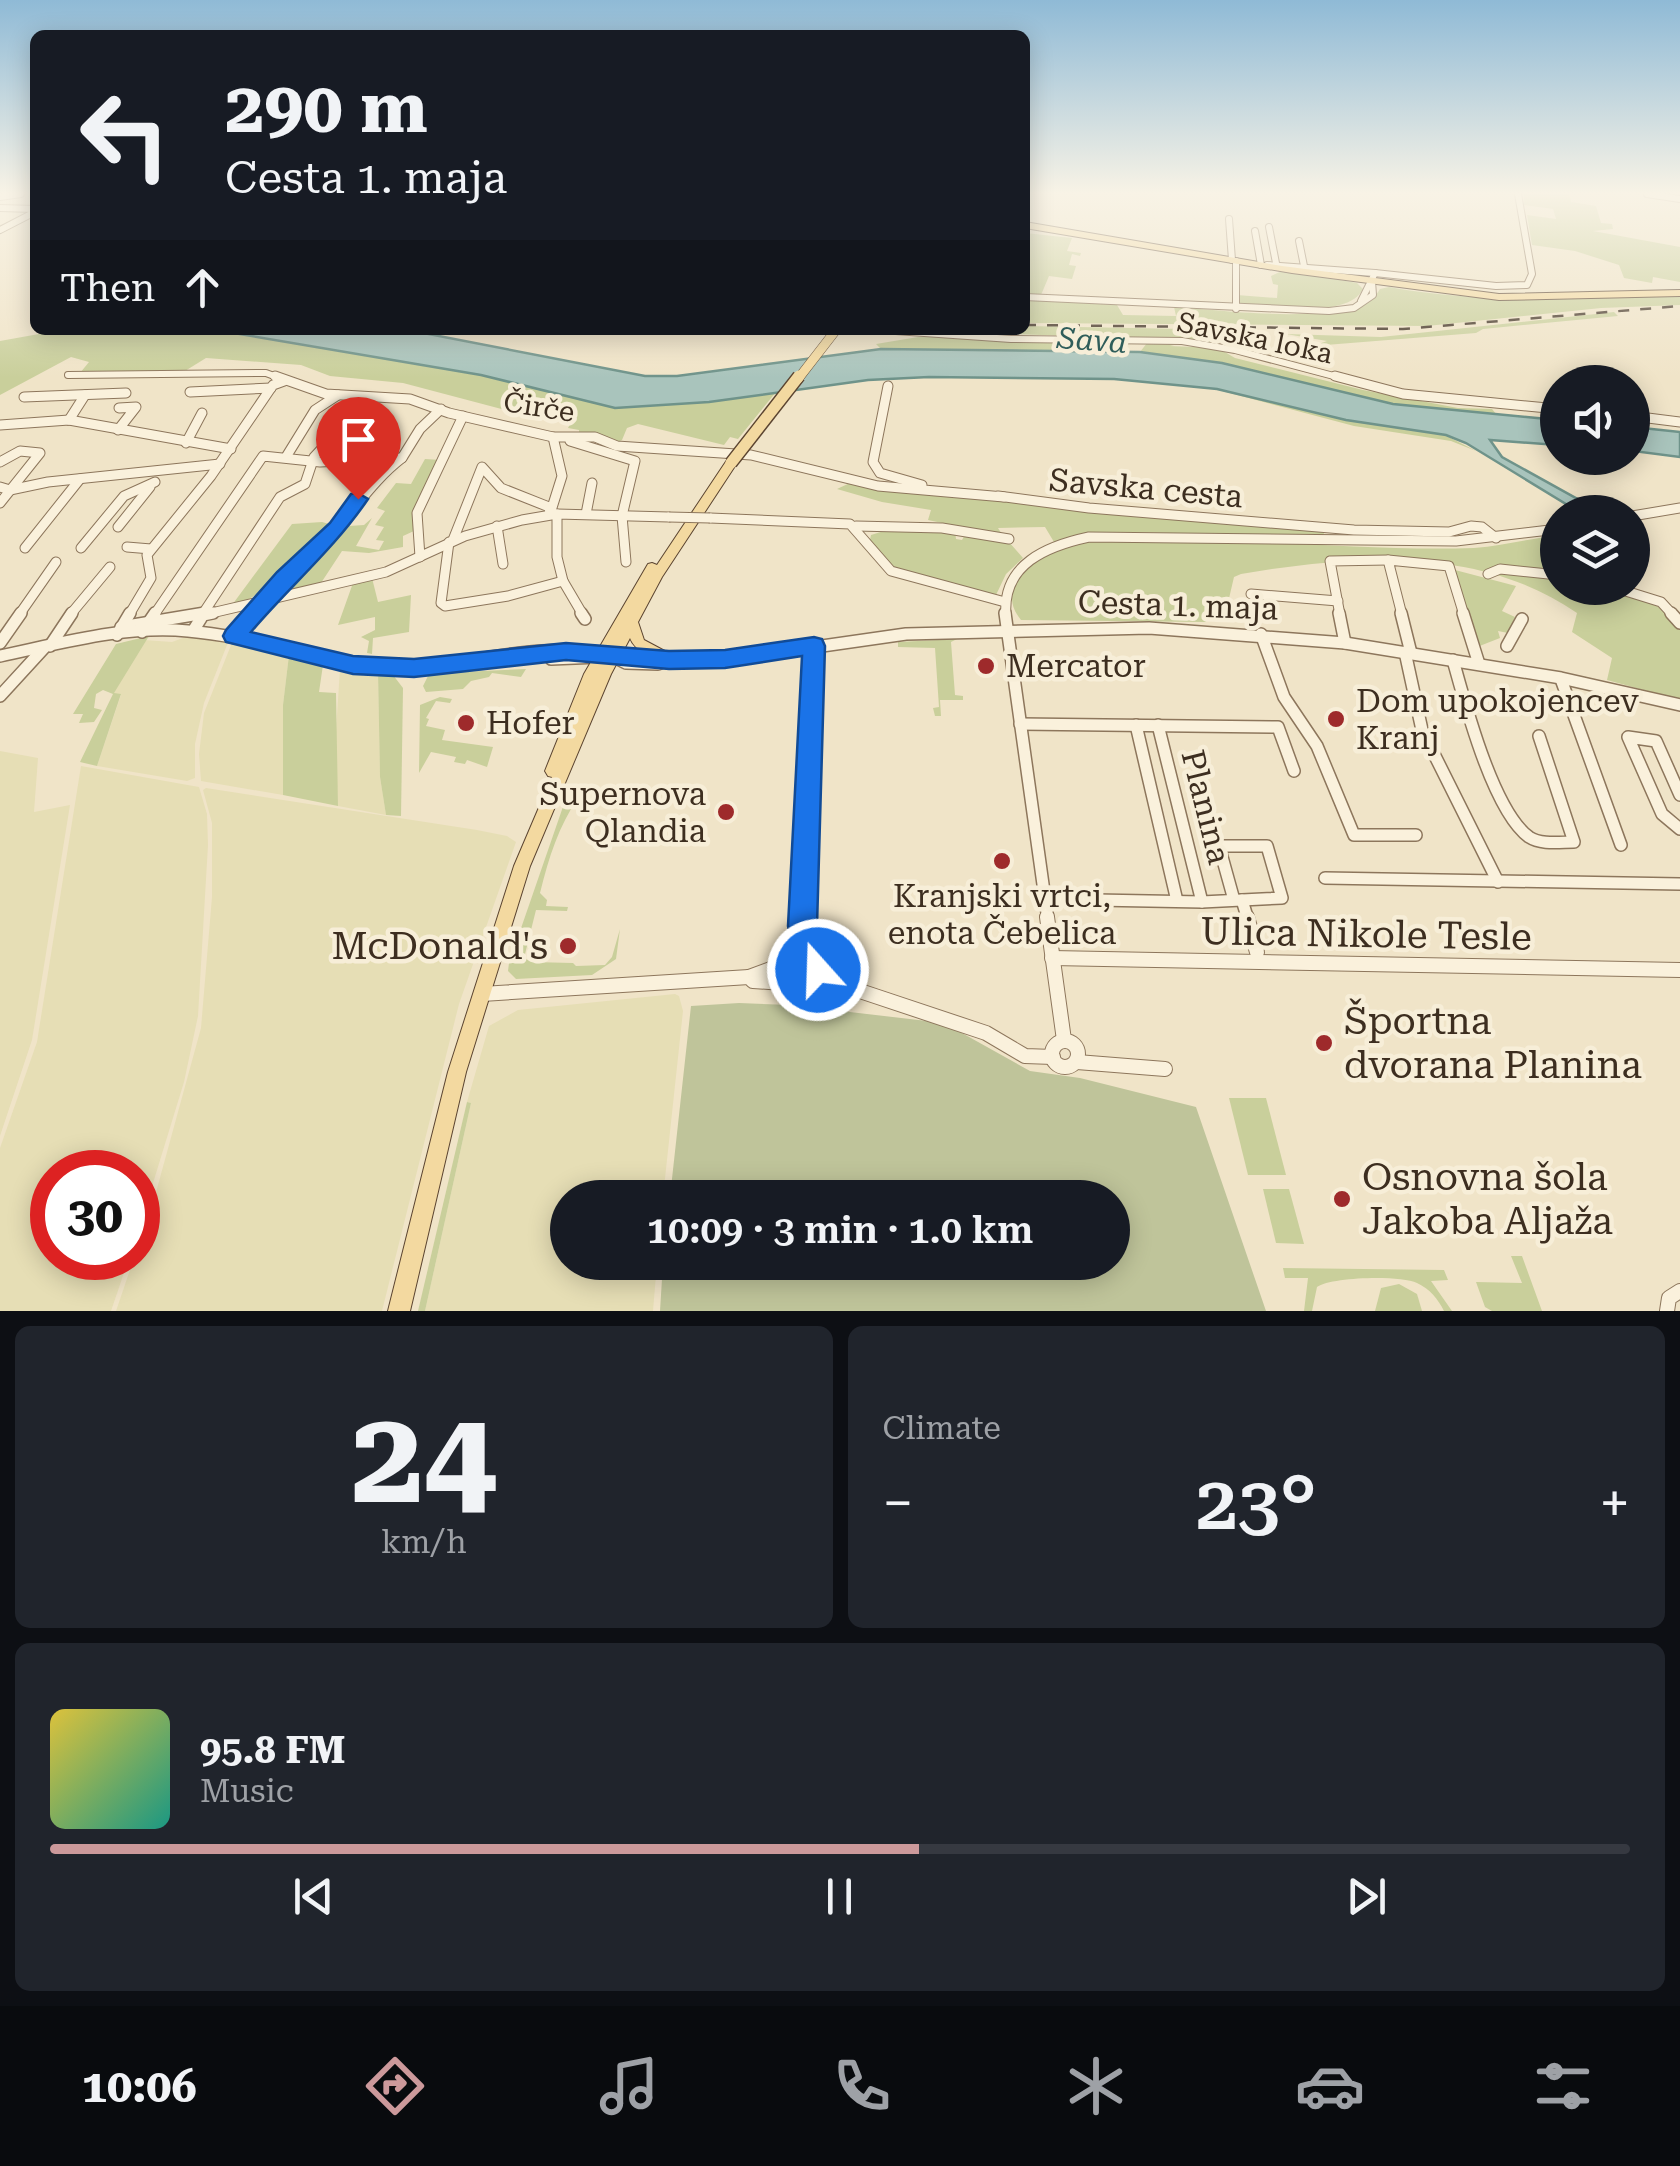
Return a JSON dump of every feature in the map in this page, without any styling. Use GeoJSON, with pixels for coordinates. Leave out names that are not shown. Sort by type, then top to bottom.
{"type":"FeatureCollection","features":[{"type":"Feature","properties":{"kind":"main road"},"geometry":{"type":"LineString","coordinates":[[1202,255],[1499,297],[1680,292]]}},
{"type":"Feature","properties":{"kind":"main road"},"geometry":{"type":"LineString","coordinates":[[522,866],[526,842],[564,735],[682,520],[832,335]]}},
{"type":"Feature","properties":{"kind":"main road"},"geometry":{"type":"LineString","coordinates":[[399,1311],[456,1072],[522,866],[608,657],[731,463]]}},
{"type":"Feature","properties":{"kind":"main road"},"geometry":{"type":"LineString","coordinates":[[632,623],[638,643],[669,660]]}},
{"type":"Feature","properties":{"kind":"street"},"geometry":{"type":"LineString","coordinates":[[1233,255],[1236,308]]}},
{"type":"Feature","properties":{"kind":"street"},"geometry":{"type":"LineString","coordinates":[[1267,255],[1272,265]]}},
{"type":"Feature","properties":{"kind":"street"},"geometry":{"type":"LineString","coordinates":[[1271,255],[1272,265]]}},
{"type":"Feature","properties":{"kind":"street"},"geometry":{"type":"LineString","coordinates":[[1301,255],[1304,266]]}},
{"type":"Feature","properties":{"kind":"street"},"geometry":{"type":"LineString","coordinates":[[1272,265],[1496,286],[1527,284],[1532,274],[1529,255]]}},
{"type":"Feature","properties":{"kind":"street"},"geometry":{"type":"LineString","coordinates":[[1030,296],[1342,310],[1369,300],[1374,277]]}},
{"type":"Feature","properties":{"kind":"street","name":"Savska loka"},"geometry":{"type":"LineString","coordinates":[[923,335],[1182,341],[1234,350],[1403,394],[1540,406]]}},
{"type":"Feature","properties":{"kind":"street","name":"Čirče"},"geometry":{"type":"LineString","coordinates":[[68,375],[249,371],[338,395],[379,394],[562,440],[595,437],[617,446],[751,455],[896,489],[1004,496]]}},
{"type":"Feature","properties":{"kind":"street"},"geometry":{"type":"LineString","coordinates":[[190,392],[271,388],[286,380]]}},
{"type":"Feature","properties":{"kind":"street","name":"Savska cesta"},"geometry":{"type":"LineString","coordinates":[[888,386],[873,462],[880,473],[917,484],[1089,508],[1354,530],[1449,532],[1482,527],[1496,538]]}},
{"type":"Feature","properties":{"kind":"street"},"geometry":{"type":"LineString","coordinates":[[119,631],[150,578],[145,560],[151,549],[220,464],[271,388]]}},
{"type":"Feature","properties":{"kind":"street"},"geometry":{"type":"LineString","coordinates":[[24,396],[126,393]]}},
{"type":"Feature","properties":{"kind":"street"},"geometry":{"type":"LineString","coordinates":[[69,420],[85,395]]}},
{"type":"Feature","properties":{"kind":"street"},"geometry":{"type":"LineString","coordinates":[[286,457],[315,410],[338,395]]}},
{"type":"Feature","properties":{"kind":"street"},"geometry":{"type":"LineString","coordinates":[[118,430],[136,407],[119,408]]}},
{"type":"Feature","properties":{"kind":"street"},"geometry":{"type":"LineString","coordinates":[[234,636],[338,528],[376,478],[402,458],[420,430],[441,408]]}},
{"type":"Feature","properties":{"kind":"street"},"geometry":{"type":"LineString","coordinates":[[186,443],[202,414]]}},
{"type":"Feature","properties":{"kind":"street"},"geometry":{"type":"LineString","coordinates":[[420,557],[414,522],[463,416]]}},
{"type":"Feature","properties":{"kind":"street"},"geometry":{"type":"LineString","coordinates":[[1650,418],[1680,422]]}},
{"type":"Feature","properties":{"kind":"street"},"geometry":{"type":"LineString","coordinates":[[0,425],[69,420],[230,449]]}},
{"type":"Feature","properties":{"kind":"street"},"geometry":{"type":"LineString","coordinates":[[586,619],[562,582],[556,558],[554,514],[562,440],[634,460],[622,516],[626,562]]}},
{"type":"Feature","properties":{"kind":"street"},"geometry":{"type":"LineString","coordinates":[[193,631],[280,497],[304,484],[312,462],[328,442]]}},
{"type":"Feature","properties":{"kind":"street"},"geometry":{"type":"LineString","coordinates":[[0,462],[20,452],[40,453],[5,488],[0,503]]}},
{"type":"Feature","properties":{"kind":"street"},"geometry":{"type":"LineString","coordinates":[[144,627],[263,456],[312,462],[402,458]]}},
{"type":"Feature","properties":{"kind":"street"},"geometry":{"type":"LineString","coordinates":[[5,488],[220,464]]}},
{"type":"Feature","properties":{"kind":"street"},"geometry":{"type":"LineString","coordinates":[[554,514],[549,507],[501,488],[482,468],[451,541],[441,603],[445,606],[490,600],[562,582]]}},
{"type":"Feature","properties":{"kind":"street"},"geometry":{"type":"LineString","coordinates":[[118,526],[166,472]]}},
{"type":"Feature","properties":{"kind":"street"},"geometry":{"type":"LineString","coordinates":[[25,548],[80,478]]}},
{"type":"Feature","properties":{"kind":"street"},"geometry":{"type":"LineString","coordinates":[[82,548],[124,496],[154,482]]}},
{"type":"Feature","properties":{"kind":"street"},"geometry":{"type":"LineString","coordinates":[[586,514],[592,483]]}},
{"type":"Feature","properties":{"kind":"street"},"geometry":{"type":"LineString","coordinates":[[1650,513],[1680,508]]}},
{"type":"Feature","properties":{"kind":"street"},"geometry":{"type":"LineString","coordinates":[[0,656],[203,615],[386,572],[451,541],[554,514],[942,528],[1008,539]]}},
{"type":"Feature","properties":{"kind":"street"},"geometry":{"type":"LineString","coordinates":[[497,526],[502,564]]}},
{"type":"Feature","properties":{"kind":"street"},"geometry":{"type":"LineString","coordinates":[[856,526],[876,562],[891,571],[1005,602],[1064,1040],[1077,1050],[1077,1062]]}},
{"type":"Feature","properties":{"kind":"street","name":"Savska cesta"},"geometry":{"type":"LineString","coordinates":[[1005,602],[1012,577],[1031,557],[1059,544],[1089,537],[1410,542],[1540,532]]}},
{"type":"Feature","properties":{"kind":"street"},"geometry":{"type":"LineString","coordinates":[[127,547],[151,549]]}},
{"type":"Feature","properties":{"kind":"street"},"geometry":{"type":"LineString","coordinates":[[1388,560],[1422,730],[1498,882]]}},
{"type":"Feature","properties":{"kind":"street"},"geometry":{"type":"LineString","coordinates":[[1346,643],[1330,561],[1388,560],[1450,566],[1479,664]]}},
{"type":"Feature","properties":{"kind":"street"},"geometry":{"type":"LineString","coordinates":[[0,643],[56,562]]}},
{"type":"Feature","properties":{"kind":"street"},"geometry":{"type":"LineString","coordinates":[[0,696],[47,647],[110,567]]}},
{"type":"Feature","properties":{"kind":"street"},"geometry":{"type":"LineString","coordinates":[[1488,574],[1500,569],[1540,574]]}},
{"type":"Feature","properties":{"kind":"street"},"geometry":{"type":"LineString","coordinates":[[1251,594],[1338,601]]}},
{"type":"Feature","properties":{"kind":"street"},"geometry":{"type":"LineString","coordinates":[[1650,599],[1661,602],[1680,623]]}},
{"type":"Feature","properties":{"kind":"street"},"geometry":{"type":"LineString","coordinates":[[1507,646],[1522,619]]}},
{"type":"Feature","properties":{"kind":"street","name":"Cesta 1. maja"},"geometry":{"type":"LineString","coordinates":[[144,627],[234,636],[366,666],[431,667],[525,656],[608,657],[658,664],[669,660],[738,658],[906,634],[1141,628],[1260,634],[1479,664],[1680,705]]}},
{"type":"Feature","properties":{"kind":"street"},"geometry":{"type":"LineString","coordinates":[[1260,634],[1284,697],[1317,746],[1354,835],[1416,834]]}},
{"type":"Feature","properties":{"kind":"street"},"geometry":{"type":"LineString","coordinates":[[783,982],[796,959],[802,926],[814,646]]}},
{"type":"Feature","properties":{"kind":"street"},"geometry":{"type":"LineString","coordinates":[[1453,660],[1482,754],[1518,826],[1537,841],[1574,842],[1539,736]]}},
{"type":"Feature","properties":{"kind":"street"},"geometry":{"type":"LineString","coordinates":[[1562,682],[1622,845]]}},
{"type":"Feature","properties":{"kind":"street","name":"Planina"},"geometry":{"type":"LineString","coordinates":[[1020,724],[1278,727],[1294,771]]}},
{"type":"Feature","properties":{"kind":"street","name":"Planina"},"geometry":{"type":"LineString","coordinates":[[1136,725],[1177,901]]}},
{"type":"Feature","properties":{"kind":"street","name":"Planina"},"geometry":{"type":"LineString","coordinates":[[1158,726],[1202,902]]}},
{"type":"Feature","properties":{"kind":"street"},"geometry":{"type":"LineString","coordinates":[[1680,795],[1656,741],[1628,737],[1662,814],[1680,829]]}},
{"type":"Feature","properties":{"kind":"street","name":"Planina"},"geometry":{"type":"LineString","coordinates":[[1043,899],[1202,902],[1238,900],[1282,898],[1267,846],[1219,846],[1238,900],[1258,952]]}},
{"type":"Feature","properties":{"kind":"street"},"geometry":{"type":"LineString","coordinates":[[1325,878],[1680,884]]}},
{"type":"Feature","properties":{"kind":"street","name":"Ulica Nikole Tesle"},"geometry":{"type":"LineString","coordinates":[[1052,958],[1680,970]]}},
{"type":"Feature","properties":{"kind":"street"},"geometry":{"type":"LineString","coordinates":[[482,994],[750,977],[754,972],[796,959]]}},
{"type":"Feature","properties":{"kind":"street"},"geometry":{"type":"LineString","coordinates":[[796,959],[817,977],[842,990],[848,986],[986,1032],[1025,1056],[1052,1057],[1066,1068],[1077,1062],[1165,1069]]}},
{"type":"Feature","properties":{"kind":"street"},"geometry":{"type":"LineString","coordinates":[[750,977],[753,981],[783,982],[798,992],[817,977]]}},
{"type":"Feature","properties":{"kind":"street"},"geometry":{"type":"LineString","coordinates":[[1052,1057],[1054,1045],[1064,1040]]}},
{"type":"Feature","properties":{"kind":"street"},"geometry":{"type":"LineString","coordinates":[[1667,1311],[1668,1298],[1680,1292]]}},
{"type":"Feature","properties":{"kind":"shaded area"},"geometry":{"type":"Polygon","coordinates":[[[191,635],[229,640],[204,703],[195,744],[195,778],[187,781],[97,766],[121,695],[113,694],[144,640],[172,642],[191,635]]]}},
{"type":"Feature","properties":{"kind":"shaded area"},"geometry":{"type":"Polygon","coordinates":[[[233,640],[289,655],[283,705],[283,795],[201,781],[199,754],[204,713],[233,640]]]}},
{"type":"Feature","properties":{"kind":"shaded area"},"geometry":{"type":"Polygon","coordinates":[[[340,669],[378,672],[380,777],[386,815],[338,806],[335,746],[340,669]]]}},
{"type":"Feature","properties":{"kind":"shaded area"},"geometry":{"type":"Polygon","coordinates":[[[0,751],[38,758],[34,812],[70,805],[32,1040],[0,1136],[0,751]]]}},
{"type":"Feature","properties":{"kind":"shaded area"},"geometry":{"type":"Polygon","coordinates":[[[81,766],[199,787],[207,814],[208,845],[198,1016],[184,1082],[160,1160],[160,1150],[30,1150],[30,1280],[122,1280],[111,1311],[0,1311],[0,1148],[37,1042],[81,766]]]}},
{"type":"Feature","properties":{"kind":"shaded area"},"geometry":{"type":"Polygon","coordinates":[[[203,790],[477,830],[507,836],[516,842],[459,1004],[382,1311],[116,1311],[127,1280],[160,1280],[160,1178],[201,1028],[212,897],[212,823],[203,790]]]}},
{"type":"Feature","properties":{"kind":"shaded area"},"geometry":{"type":"Polygon","coordinates":[[[679,996],[683,1011],[665,1180],[550,1180],[550,1280],[656,1280],[653,1311],[425,1311],[471,1103],[467,1102],[489,1026],[518,1010],[679,996]]]}},
{"type":"Feature","properties":{"kind":"green space"},"geometry":{"type":"Polygon","coordinates":[[[1030,255],[1072,255],[1069,265],[1076,266],[1072,279],[1049,276],[1041,295],[1030,294],[1030,255]]]}},
{"type":"Feature","properties":{"kind":"green space"},"geometry":{"type":"Polygon","coordinates":[[[1588,255],[1680,255],[1680,282],[1653,277],[1652,283],[1624,278],[1619,265],[1588,255]]]}},
{"type":"Feature","properties":{"kind":"green space"},"geometry":{"type":"Polygon","coordinates":[[[1284,270],[1357,283],[1363,289],[1355,299],[1324,308],[1237,304],[1237,295],[1277,298],[1278,285],[1273,284],[1271,276],[1284,270]]]}},
{"type":"Feature","properties":{"kind":"green space"},"geometry":{"type":"Polygon","coordinates":[[[1380,289],[1498,298],[1680,295],[1680,305],[1601,308],[1427,326],[1030,323],[1030,299],[1117,305],[1123,315],[1176,316],[1174,307],[1285,314],[1345,309],[1367,302],[1380,289]]]}},
{"type":"Feature","properties":{"kind":"green space"},"geometry":{"type":"Polygon","coordinates":[[[1614,312],[1618,316],[1483,329],[1476,333],[1313,346],[1327,341],[1286,334],[1381,337],[1614,312]]]}},
{"type":"Feature","properties":{"kind":"green space"},"geometry":{"type":"Polygon","coordinates":[[[1030,326],[1239,330],[1240,334],[1208,335],[1211,342],[1030,335],[1030,326]]]}},
{"type":"Feature","properties":{"kind":"green space"},"geometry":{"type":"Polygon","coordinates":[[[33,335],[252,335],[481,375],[615,408],[709,402],[776,392],[738,439],[730,437],[724,445],[638,424],[627,428],[622,440],[615,443],[579,435],[579,430],[568,428],[575,415],[525,397],[513,412],[403,383],[330,376],[301,365],[206,358],[185,371],[80,373],[89,362],[71,357],[0,395],[0,341],[33,335]]]}},
{"type":"Feature","properties":{"kind":"green space"},"geometry":{"type":"Polygon","coordinates":[[[924,336],[1146,343],[1125,343],[1124,352],[881,349],[876,344],[924,336]]]}},
{"type":"Feature","properties":{"kind":"green space"},"geometry":{"type":"Polygon","coordinates":[[[1147,343],[1218,348],[1235,358],[1363,390],[1458,408],[1492,409],[1497,415],[1393,404],[1222,363],[1140,352],[1147,343]]]}},
{"type":"Feature","properties":{"kind":"green space"},"geometry":{"type":"Polygon","coordinates":[[[1211,388],[1346,420],[1445,435],[1476,451],[1451,441],[1354,426],[1211,388]]]}},
{"type":"Feature","properties":{"kind":"green space"},"geometry":{"type":"Polygon","coordinates":[[[425,459],[441,460],[414,531],[403,536],[403,547],[369,553],[342,551],[319,586],[271,596],[321,547],[330,548],[349,526],[364,525],[372,518],[356,546],[379,550],[384,541],[376,540],[384,527],[375,525],[385,511],[377,508],[396,483],[411,484],[425,459]]]}},
{"type":"Feature","properties":{"kind":"green space"},"geometry":{"type":"Polygon","coordinates":[[[852,482],[892,488],[896,482],[1038,506],[1323,529],[1324,534],[1321,537],[1131,532],[1054,542],[1045,527],[998,528],[1003,536],[928,520],[931,510],[837,489],[852,482]]]}},
{"type":"Feature","properties":{"kind":"green space"},"geometry":{"type":"Polygon","coordinates":[[[322,522],[336,526],[254,596],[232,605],[292,524],[322,522]]]}},
{"type":"Feature","properties":{"kind":"green space"},"geometry":{"type":"Polygon","coordinates":[[[887,530],[955,531],[956,539],[962,540],[966,533],[1008,541],[1023,558],[1006,574],[996,595],[893,569],[870,540],[871,535],[887,530]]]}},
{"type":"Feature","properties":{"kind":"green space"},"geometry":{"type":"Polygon","coordinates":[[[1100,539],[1485,547],[1540,539],[1540,592],[1457,566],[1371,560],[1241,574],[1234,577],[1227,607],[1205,622],[1021,620],[1013,606],[1013,592],[1029,568],[1057,550],[1100,539]]]}},
{"type":"Feature","properties":{"kind":"green space"},"geometry":{"type":"Polygon","coordinates":[[[1455,570],[1516,586],[1502,611],[1515,617],[1508,633],[1498,631],[1500,638],[1477,647],[1455,570]]]}},
{"type":"Feature","properties":{"kind":"green space"},"geometry":{"type":"Polygon","coordinates":[[[372,578],[378,602],[411,595],[409,632],[373,638],[372,654],[367,653],[369,641],[361,637],[375,630],[375,617],[338,625],[353,583],[372,578]]]}},
{"type":"Feature","properties":{"kind":"green space"},"geometry":{"type":"Polygon","coordinates":[[[1650,601],[1667,614],[1680,628],[1680,700],[1607,680],[1612,658],[1572,632],[1577,613],[1563,605],[1650,605],[1650,601]]]}},
{"type":"Feature","properties":{"kind":"green space"},"geometry":{"type":"Polygon","coordinates":[[[149,636],[114,693],[121,694],[97,766],[80,762],[113,694],[103,690],[96,694],[94,708],[102,710],[94,722],[79,723],[83,714],[73,714],[116,644],[149,636]]]}},
{"type":"Feature","properties":{"kind":"green space"},"geometry":{"type":"Polygon","coordinates":[[[957,639],[951,642],[955,695],[963,696],[963,700],[940,700],[941,716],[935,716],[933,708],[939,707],[935,648],[898,647],[898,642],[957,639]]]}},
{"type":"Feature","properties":{"kind":"green space"},"geometry":{"type":"Polygon","coordinates":[[[289,655],[323,665],[319,692],[336,693],[338,806],[283,795],[283,705],[289,655]]]}},
{"type":"Feature","properties":{"kind":"green space"},"geometry":{"type":"Polygon","coordinates":[[[526,669],[521,677],[492,673],[471,681],[463,689],[426,692],[423,686],[428,676],[439,673],[526,669]]]}},
{"type":"Feature","properties":{"kind":"green space"},"geometry":{"type":"Polygon","coordinates":[[[378,672],[393,675],[403,688],[401,816],[386,815],[380,777],[378,672]]]}},
{"type":"Feature","properties":{"kind":"green space"},"geometry":{"type":"Polygon","coordinates":[[[440,697],[452,699],[450,703],[436,701],[426,726],[445,730],[442,740],[493,747],[487,767],[467,760],[465,764],[454,762],[456,757],[431,752],[419,773],[420,705],[440,697]]]}},
{"type":"Feature","properties":{"kind":"green space"},"geometry":{"type":"Polygon","coordinates":[[[566,798],[578,798],[555,842],[540,893],[547,900],[546,906],[568,907],[567,911],[536,910],[524,958],[576,966],[605,965],[612,957],[620,929],[616,959],[592,975],[516,979],[508,971],[509,963],[566,798]]]}},
{"type":"Feature","properties":{"kind":"green space"},"geometry":{"type":"Polygon","coordinates":[[[790,1005],[944,1023],[1030,1071],[1080,1078],[1196,1107],[1266,1311],[660,1311],[662,1280],[1130,1280],[1130,1180],[672,1180],[691,1006],[790,1005]]]}},
{"type":"Feature","properties":{"kind":"green space"},"geometry":{"type":"Polygon","coordinates":[[[1229,1098],[1266,1098],[1286,1175],[1248,1175],[1229,1098]]]}},
{"type":"Feature","properties":{"kind":"green space"},"geometry":{"type":"Polygon","coordinates":[[[467,1102],[471,1103],[425,1311],[418,1311],[467,1102]]]}},
{"type":"Feature","properties":{"kind":"green space"},"geometry":{"type":"Polygon","coordinates":[[[1263,1189],[1289,1189],[1304,1244],[1276,1243],[1263,1189]]]}},
{"type":"Feature","properties":{"kind":"green space"},"geometry":{"type":"Polygon","coordinates":[[[1511,1256],[1522,1256],[1542,1311],[1492,1311],[1485,1307],[1476,1282],[1522,1283],[1511,1256]]]}},
{"type":"Feature","properties":{"kind":"green space"},"geometry":{"type":"Polygon","coordinates":[[[1283,1268],[1444,1270],[1448,1280],[1431,1281],[1452,1311],[1444,1311],[1433,1295],[1417,1283],[1382,1278],[1350,1279],[1317,1287],[1312,1311],[1304,1311],[1308,1278],[1285,1278],[1283,1268]]]}},
{"type":"Feature","properties":{"kind":"green space"},"geometry":{"type":"Polygon","coordinates":[[[1399,1284],[1417,1294],[1422,1311],[1375,1311],[1381,1288],[1399,1284]]]}},
{"type":"Feature","properties":{"kind":"water"},"geometry":{"type":"Polygon","coordinates":[[[245,335],[434,335],[645,376],[677,376],[881,349],[1140,352],[1222,363],[1393,404],[1540,418],[1540,444],[1490,440],[1502,457],[1570,495],[1551,495],[1446,435],[1346,420],[1217,389],[1114,379],[868,380],[709,402],[615,408],[481,375],[245,335]]]}},
{"type":"Feature","properties":{"kind":"water"},"geometry":{"type":"Polygon","coordinates":[[[1650,429],[1680,432],[1680,457],[1650,453],[1650,429]]]}},
{"type":"Feature","properties":{"kind":"railway"},"geometry":{"type":"LineString","coordinates":[[1030,325],[1403,329],[1680,306]]}},
{"type":"Feature","properties":{"kind":"place","name":"Mercator"},"geometry":{"type":"Point","coordinates":[986,666]}},
{"type":"Feature","properties":{"kind":"place","name":"Dom upokojencev Kranj"},"geometry":{"type":"Point","coordinates":[1336,719]}},
{"type":"Feature","properties":{"kind":"place","name":"Hofer"},"geometry":{"type":"Point","coordinates":[466,723]}},
{"type":"Feature","properties":{"kind":"place","name":"Supernova Qlandia"},"geometry":{"type":"Point","coordinates":[726,812]}},
{"type":"Feature","properties":{"kind":"place","name":"Kranjski vrtci, enota Čebelica"},"geometry":{"type":"Point","coordinates":[1002,861]}},
{"type":"Feature","properties":{"kind":"place","name":"McDonald's"},"geometry":{"type":"Point","coordinates":[568,946]}},
{"type":"Feature","properties":{"kind":"place","name":"Športna dvorana Planina"},"geometry":{"type":"Point","coordinates":[1324,1043]}},
{"type":"Feature","properties":{"kind":"place","name":"Osnovna šola Jakoba Aljaža"},"geometry":{"type":"Point","coordinates":[1342,1199]}},
{"type":"Feature","properties":{"kind":"route"},"geometry":{"type":"LineString","coordinates":[[358,499],[338,528],[285,577],[234,636],[353,665],[414,668],[541,652],[590,651],[602,657],[629,655],[669,660],[725,659],[814,646],[802,926],[806,930],[808,957],[818,970]]}},
{"type":"Feature","properties":{"kind":"water label","name":"Sava"},"geometry":{"type":"Point","coordinates":[1092,340]}}]}
